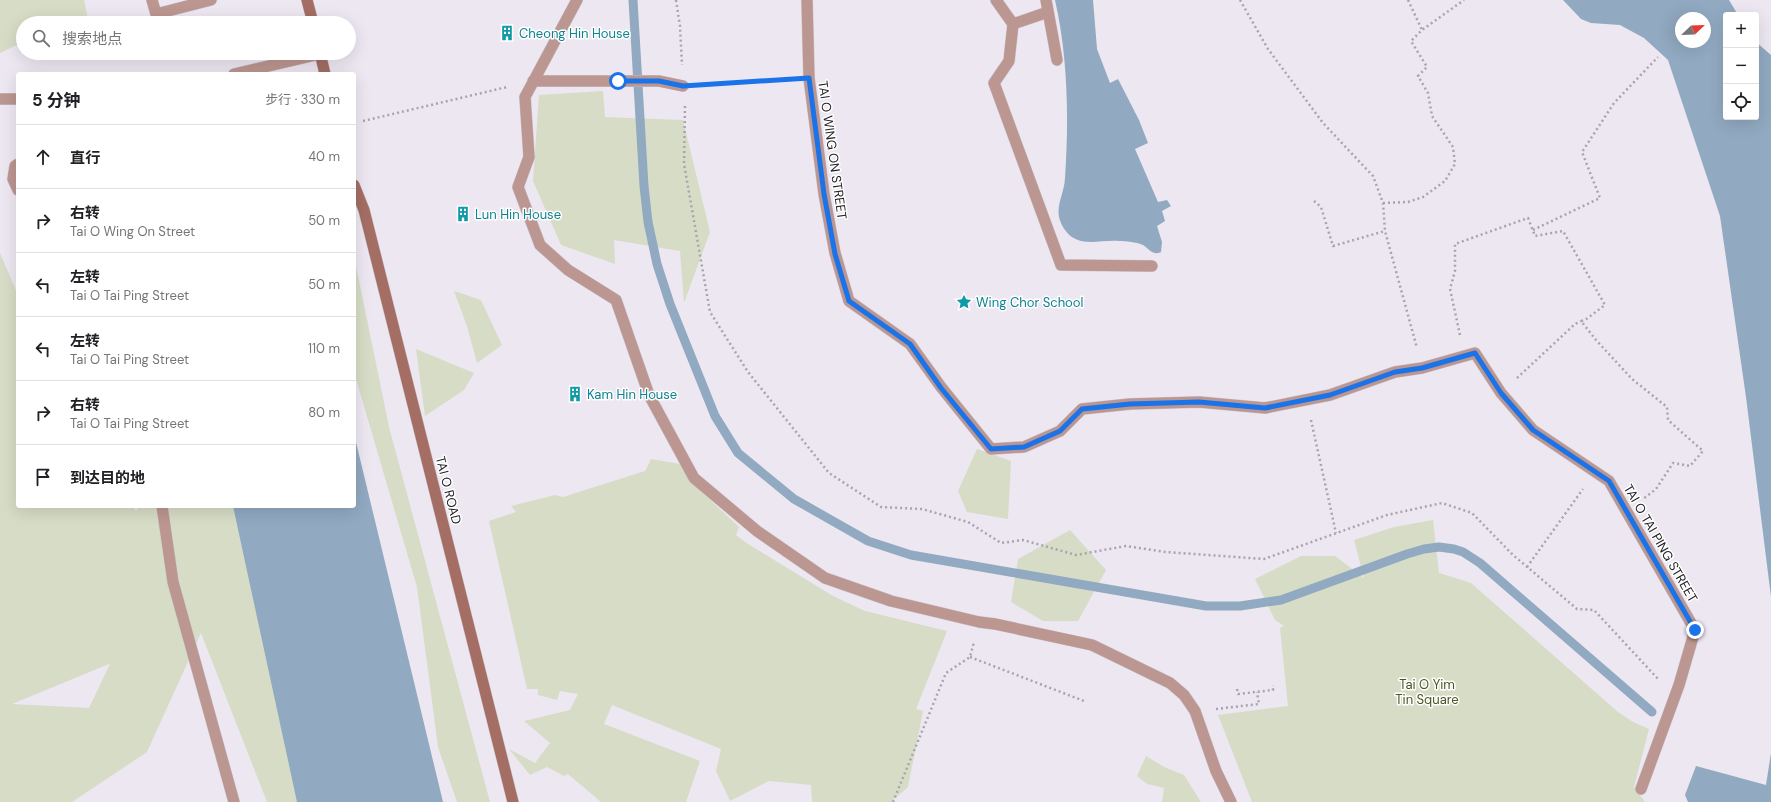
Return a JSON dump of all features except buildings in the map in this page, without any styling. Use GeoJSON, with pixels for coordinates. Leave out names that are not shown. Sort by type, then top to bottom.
{"type":"FeatureCollection","features":[{"type":"Feature","properties":{"kind":"main road"},"geometry":{"type":"LineString","coordinates":[[307,0],[311,16]]}},
{"type":"Feature","properties":{"kind":"main road"},"geometry":{"type":"LineString","coordinates":[[322,60],[325,72]]}},
{"type":"Feature","properties":{"kind":"main road","name":"TAI O ROAD"},"geometry":{"type":"LineString","coordinates":[[356,190],[364,210],[513,802]]}},
{"type":"Feature","properties":{"kind":"street"},"geometry":{"type":"LineString","coordinates":[[152,0],[156,14],[211,0]]}},
{"type":"Feature","properties":{"kind":"street"},"geometry":{"type":"LineString","coordinates":[[577,0],[525,97],[529,157],[518,187],[540,245],[568,270],[616,300],[650,395],[694,478],[757,531],[825,578],[891,602],[1092,645],[1170,683],[1184,694],[1195,711],[1216,771],[1230,802]]}},
{"type":"Feature","properties":{"kind":"street","name":"TAI O WING ON STREET"},"geometry":{"type":"LineString","coordinates":[[807,0],[809,78],[825,201],[835,254],[849,301],[910,344],[941,388],[991,449],[1024,447],[1060,431],[1082,409],[1130,404],[1199,402],[1265,408],[1307,400]]}},
{"type":"Feature","properties":{"kind":"street"},"geometry":{"type":"LineString","coordinates":[[996,0],[1013,24],[1009,61],[994,83],[1061,265],[1152,266]]}},
{"type":"Feature","properties":{"kind":"street"},"geometry":{"type":"LineString","coordinates":[[1046,0],[1057,60]]}},
{"type":"Feature","properties":{"kind":"street"},"geometry":{"type":"LineString","coordinates":[[1013,24],[1048,12]]}},
{"type":"Feature","properties":{"kind":"street"},"geometry":{"type":"LineString","coordinates":[[242,72],[291,60]]}},
{"type":"Feature","properties":{"kind":"street"},"geometry":{"type":"LineString","coordinates":[[533,81],[659,81],[683,86]]}},
{"type":"Feature","properties":{"kind":"street"},"geometry":{"type":"LineString","coordinates":[[0,99],[16,100]]}},
{"type":"Feature","properties":{"kind":"street"},"geometry":{"type":"LineString","coordinates":[[16,165],[13,179],[16,186]]}},
{"type":"Feature","properties":{"kind":"street"},"geometry":{"type":"LineString","coordinates":[[1307,400],[1330,395],[1395,372],[1422,368],[1475,353]]}},
{"type":"Feature","properties":{"kind":"street","name":"TAI O TAI PING STREET"},"geometry":{"type":"LineString","coordinates":[[1475,353],[1501,393],[1533,430],[1609,481],[1695,630],[1675,696],[1641,789]]}},
{"type":"Feature","properties":{"kind":"street"},"geometry":{"type":"LineString","coordinates":[[162,508],[173,582],[234,802]]}},
{"type":"Feature","properties":{"kind":"path"},"geometry":{"type":"LineString","coordinates":[[676,0],[680,26],[686,113],[684,164],[710,312],[748,372],[830,473],[881,506],[922,509],[968,522],[1001,543],[1023,540],[1076,555],[1126,546],[1166,552],[1264,559],[1387,515],[1442,503],[1472,513],[1513,555],[1577,609],[1594,610],[1675,696]]}},
{"type":"Feature","properties":{"kind":"path"},"geometry":{"type":"LineString","coordinates":[[1408,0],[1422,30]]}},
{"type":"Feature","properties":{"kind":"path"},"geometry":{"type":"LineString","coordinates":[[1383,203],[1408,202],[1423,197],[1445,181],[1455,164],[1453,147],[1432,116],[1428,93],[1418,76],[1427,67],[1411,40],[1422,30],[1464,0]]}},
{"type":"Feature","properties":{"kind":"path"},"geometry":{"type":"LineString","coordinates":[[1241,1],[1268,49],[1323,123],[1373,176],[1383,203],[1385,232],[1422,368]]}},
{"type":"Feature","properties":{"kind":"path"},"geometry":{"type":"LineString","coordinates":[[1533,230],[1600,198],[1582,152],[1614,103],[1658,57]]}},
{"type":"Feature","properties":{"kind":"path"},"geometry":{"type":"LineString","coordinates":[[683,86],[809,78]]}},
{"type":"Feature","properties":{"kind":"path"},"geometry":{"type":"LineString","coordinates":[[363,121],[533,81]]}},
{"type":"Feature","properties":{"kind":"path"},"geometry":{"type":"LineString","coordinates":[[1314,202],[1320,207],[1333,246],[1385,232]]}},
{"type":"Feature","properties":{"kind":"path"},"geometry":{"type":"LineString","coordinates":[[1475,353],[1461,342],[1450,289],[1455,271],[1455,244],[1528,218],[1535,236],[1563,231],[1605,304],[1586,320],[1575,324],[1501,393]]}},
{"type":"Feature","properties":{"kind":"path"},"geometry":{"type":"LineString","coordinates":[[1581,321],[1596,340],[1632,379],[1667,408],[1668,420],[1703,451],[1690,466],[1673,463],[1656,488],[1627,512]]}},
{"type":"Feature","properties":{"kind":"path"},"geometry":{"type":"LineString","coordinates":[[1307,400],[1336,533]]}},
{"type":"Feature","properties":{"kind":"path"},"geometry":{"type":"LineString","coordinates":[[1527,567],[1595,471]]}},
{"type":"Feature","properties":{"kind":"path"},"geometry":{"type":"LineString","coordinates":[[893,802],[946,673],[970,657],[979,622]]}},
{"type":"Feature","properties":{"kind":"path"},"geometry":{"type":"LineString","coordinates":[[970,657],[1084,701]]}},
{"type":"Feature","properties":{"kind":"path"},"geometry":{"type":"LineString","coordinates":[[1237,689],[1238,694],[1257,692],[1273,690],[1273,685]]}},
{"type":"Feature","properties":{"kind":"path"},"geometry":{"type":"LineString","coordinates":[[1195,711],[1258,704],[1257,692]]}},
{"type":"Feature","properties":{"kind":"green space"},"geometry":{"type":"Polygon","coordinates":[[[0,0],[84,0],[87,16],[16,16],[16,45],[0,53],[0,0]]]}},
{"type":"Feature","properties":{"kind":"green space"},"geometry":{"type":"Polygon","coordinates":[[[603,91],[605,117],[683,120],[710,232],[684,303],[680,251],[614,240],[615,264],[561,245],[533,181],[539,95],[603,91]]]}},
{"type":"Feature","properties":{"kind":"green space"},"geometry":{"type":"Polygon","coordinates":[[[0,253],[16,290],[16,508],[134,508],[136,511],[138,508],[284,508],[323,802],[267,802],[201,633],[147,752],[72,802],[0,802],[0,253]],[[109,664],[12,704],[89,708],[110,664],[109,664]]]}},
{"type":"Feature","properties":{"kind":"green space"},"geometry":{"type":"Polygon","coordinates":[[[356,266],[389,427],[490,802],[457,802],[438,747],[417,587],[356,379],[356,266]]]}},
{"type":"Feature","properties":{"kind":"green space"},"geometry":{"type":"Polygon","coordinates":[[[454,291],[481,300],[502,345],[477,363],[467,326],[454,291]]]}},
{"type":"Feature","properties":{"kind":"green space"},"geometry":{"type":"Polygon","coordinates":[[[416,349],[474,373],[464,390],[425,416],[416,349]]]}},
{"type":"Feature","properties":{"kind":"green space"},"geometry":{"type":"Polygon","coordinates":[[[977,449],[1011,461],[1008,519],[967,512],[958,491],[977,449]]]}},
{"type":"Feature","properties":{"kind":"green space"},"geometry":{"type":"Polygon","coordinates":[[[651,459],[680,464],[703,493],[739,527],[736,535],[833,596],[865,611],[947,631],[916,709],[923,711],[908,787],[891,802],[812,802],[811,785],[769,781],[730,801],[716,771],[721,749],[612,705],[604,724],[700,761],[686,802],[601,802],[568,774],[564,776],[547,767],[530,775],[509,749],[535,763],[550,743],[524,721],[570,710],[578,694],[560,691],[557,700],[538,695],[538,689],[527,689],[489,521],[516,512],[511,506],[555,495],[563,497],[645,471],[651,459]]]}},
{"type":"Feature","properties":{"kind":"green space","name":"Tai O Yim Tin Square"},"geometry":{"type":"Polygon","coordinates":[[[1433,520],[1439,573],[1471,583],[1618,712],[1633,722],[1649,729],[1634,787],[1645,802],[1252,802],[1218,715],[1288,706],[1280,628],[1284,626],[1275,620],[1255,579],[1301,556],[1335,556],[1364,578],[1354,540],[1394,527],[1433,520]]]}},
{"type":"Feature","properties":{"kind":"green space"},"geometry":{"type":"Polygon","coordinates":[[[1070,530],[1106,570],[1078,621],[1043,621],[1011,602],[1018,559],[1070,530]]]}},
{"type":"Feature","properties":{"kind":"green space"},"geometry":{"type":"Polygon","coordinates":[[[1146,756],[1164,767],[1184,775],[1201,802],[1162,802],[1164,788],[1147,784],[1137,776],[1146,756]]]}},
{"type":"Feature","properties":{"kind":"water"},"geometry":{"type":"Polygon","coordinates":[[[1055,0],[1093,0],[1097,49],[1110,83],[1118,79],[1139,120],[1148,143],[1135,149],[1158,202],[1167,200],[1171,206],[1162,211],[1165,221],[1157,226],[1162,242],[1161,252],[1153,253],[1143,245],[1131,242],[1090,242],[1076,239],[1070,236],[1061,223],[1059,216],[1059,204],[1065,178],[1067,111],[1063,44],[1055,0]]]}},
{"type":"Feature","properties":{"kind":"water"},"geometry":{"type":"Polygon","coordinates":[[[1563,0],[1729,0],[1736,12],[1723,12],[1723,120],[1759,120],[1759,45],[1771,55],[1771,597],[1746,397],[1720,216],[1668,60],[1644,38],[1620,25],[1591,23],[1581,19],[1563,0]]]}},
{"type":"Feature","properties":{"kind":"water"},"geometry":{"type":"Polygon","coordinates":[[[356,442],[443,802],[297,802],[233,508],[356,508],[356,442]]]}},
{"type":"Feature","properties":{"kind":"water"},"geometry":{"type":"Polygon","coordinates":[[[1771,753],[1771,802],[1688,802],[1685,795],[1696,766],[1766,785],[1771,753]]]}},
{"type":"Feature","properties":{"kind":"waterway"},"geometry":{"type":"LineString","coordinates":[[633,0],[644,186],[648,222],[657,264],[670,304],[715,416],[738,453],[794,499],[868,541],[911,555],[1206,606],[1240,606],[1281,600],[1407,554],[1424,549],[1439,547],[1454,549],[1463,552],[1480,563],[1652,712]]}},
{"type":"Feature","properties":{"kind":"place","name":"Cheong Hin House"},"geometry":{"type":"Point","coordinates":[507,33]}},
{"type":"Feature","properties":{"kind":"place","name":"Lun Hin House"},"geometry":{"type":"Point","coordinates":[463,214]}},
{"type":"Feature","properties":{"kind":"place","name":"Wing Chor School"},"geometry":{"type":"Point","coordinates":[964,302]}},
{"type":"Feature","properties":{"kind":"place","name":"Kam Hin House"},"geometry":{"type":"Point","coordinates":[575,394]}},
{"type":"Feature","properties":{"kind":"route"},"geometry":{"type":"LineString","coordinates":[[618,81],[659,81],[683,86],[809,78],[824,194],[835,254],[849,301],[910,344],[941,388],[991,449],[1024,447],[1060,431],[1082,409],[1130,404],[1199,402],[1265,408],[1330,395],[1395,372],[1422,368],[1475,353],[1501,393],[1533,430],[1609,481],[1695,630]]}}]}
